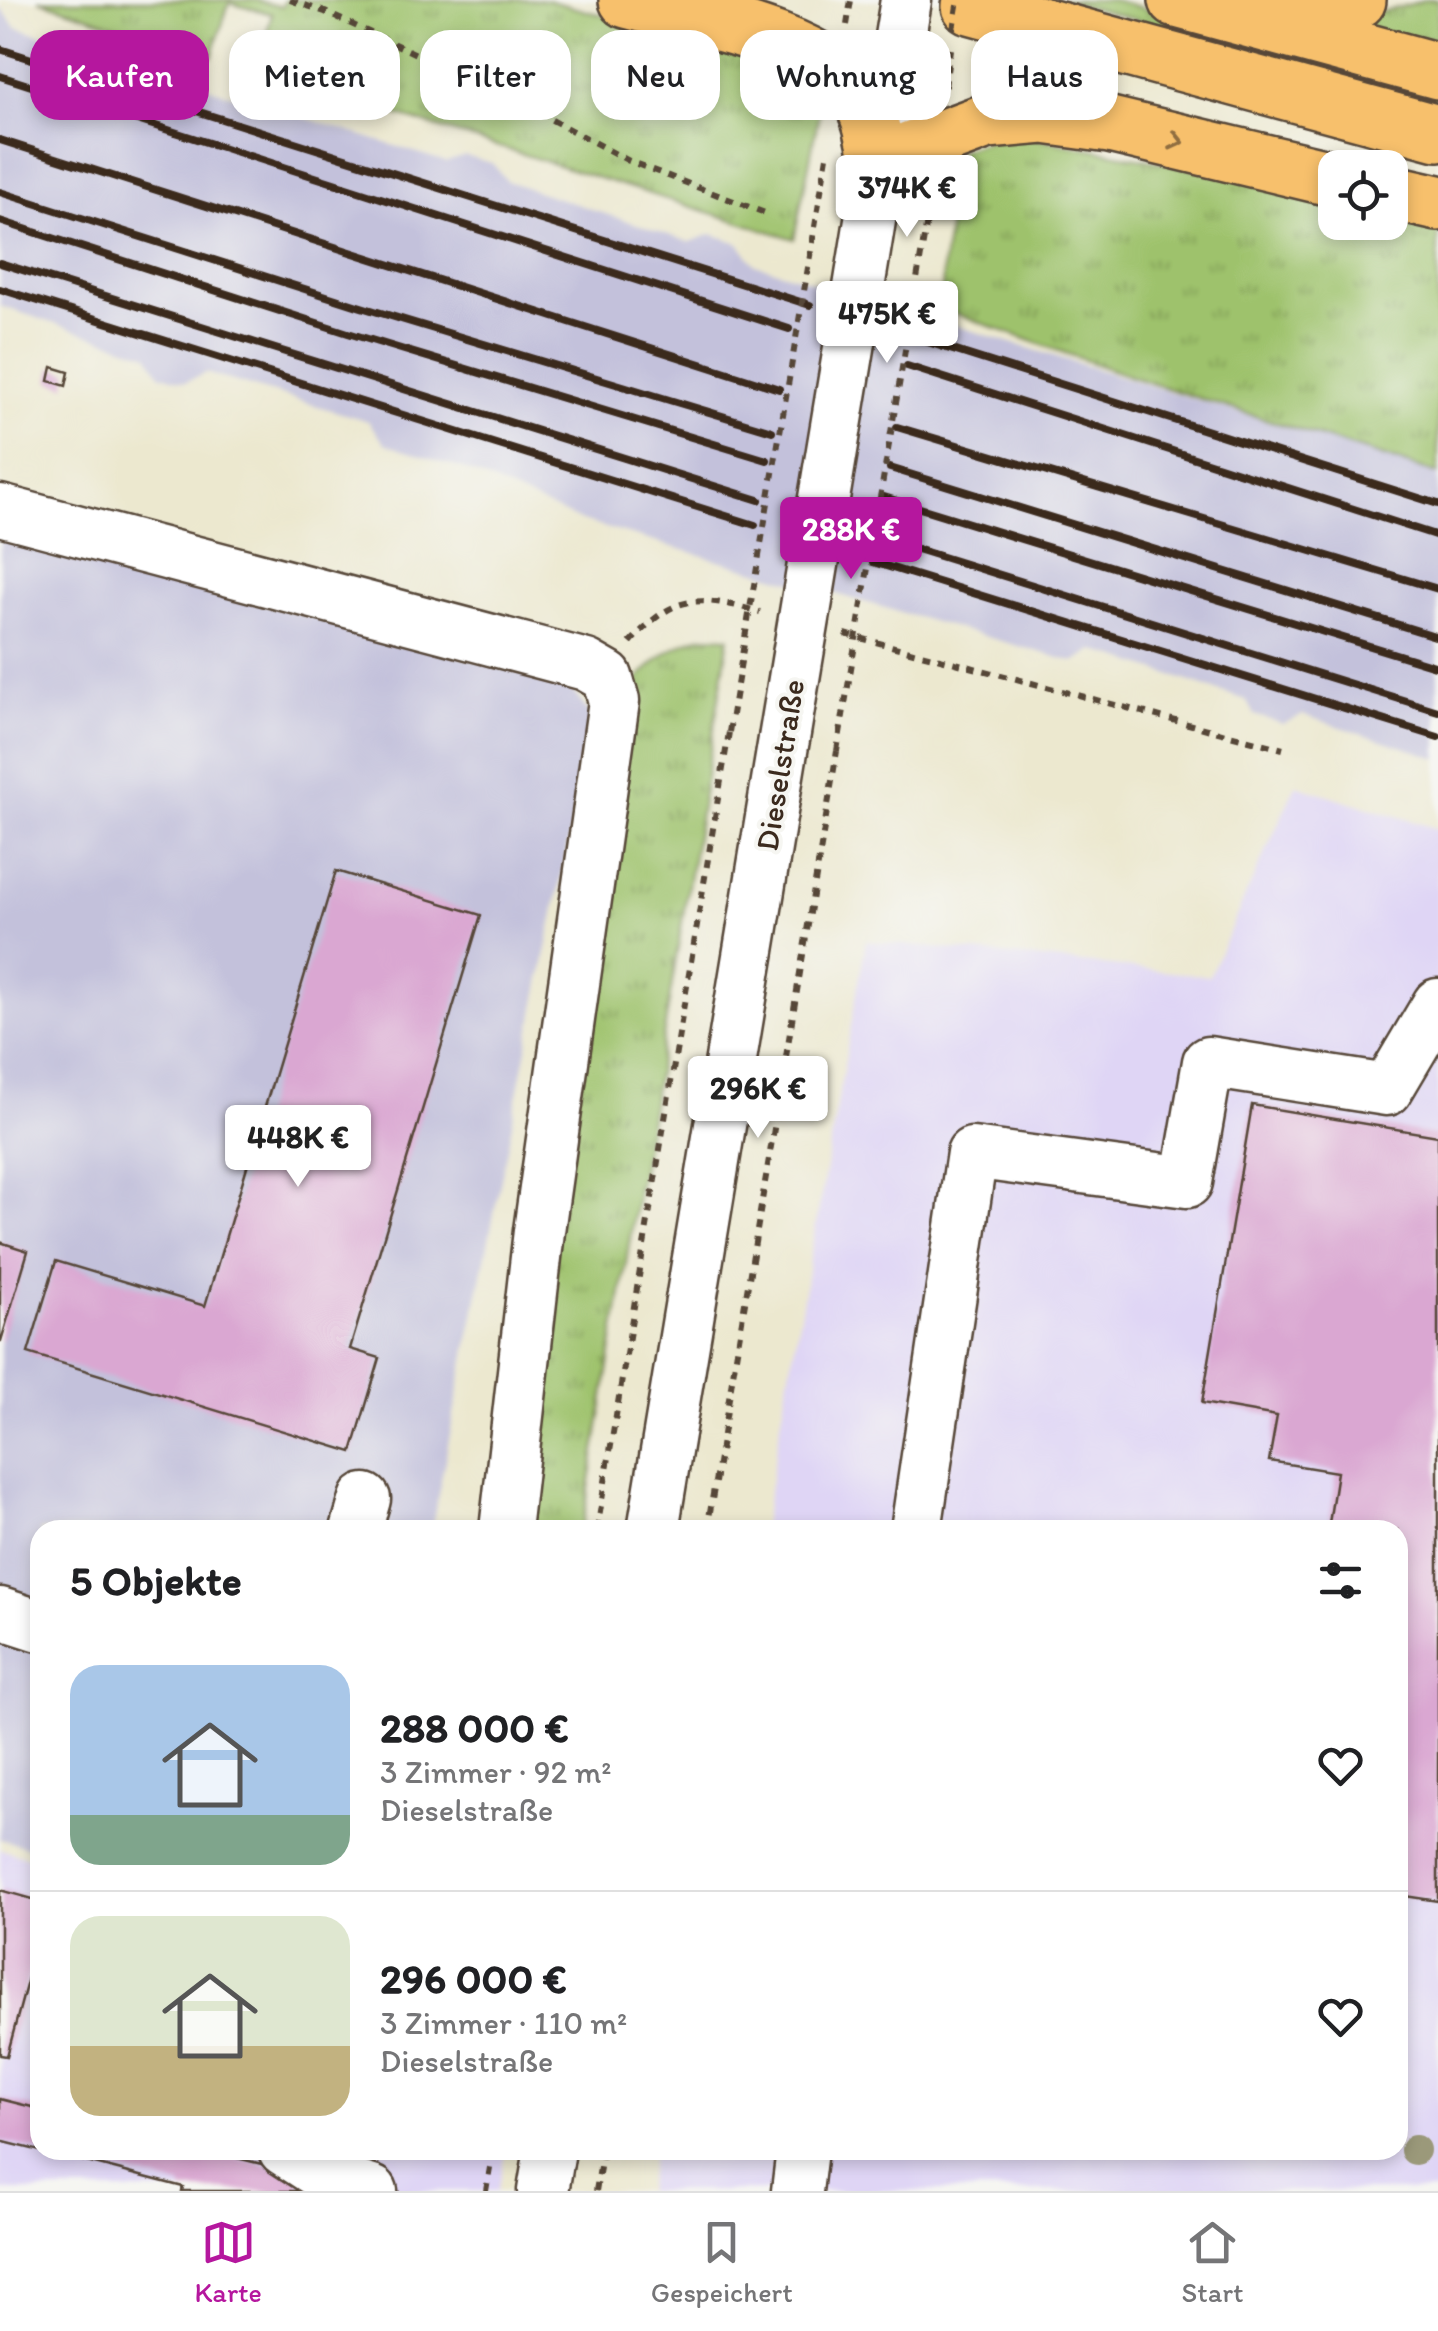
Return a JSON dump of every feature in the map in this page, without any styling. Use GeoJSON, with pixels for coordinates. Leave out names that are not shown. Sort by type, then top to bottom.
{"type":"FeatureCollection","features":[{"type":"Feature","properties":{"kind":"main road"},"geometry":{"type":"LineString","coordinates":[[627,0],[781,42],[810,54],[856,93],[870,119],[854,155]]}},
{"type":"Feature","properties":{"kind":"main road"},"geometry":{"type":"LineString","coordinates":[[1177,0],[1438,71]]}},
{"type":"Feature","properties":{"kind":"main road"},"geometry":{"type":"LineString","coordinates":[[1230,14],[1358,0]]}},
{"type":"Feature","properties":{"kind":"main road"},"geometry":{"type":"LineString","coordinates":[[960,12],[1438,133]]}},
{"type":"Feature","properties":{"kind":"main road"},"geometry":{"type":"LineString","coordinates":[[854,155],[987,121],[1044,116],[1110,125],[1318,175]]}},
{"type":"Feature","properties":{"kind":"main road"},"geometry":{"type":"LineString","coordinates":[[1408,196],[1438,204]]}},
{"type":"Feature","properties":{"kind":"street","name":"Dieselstraße"},"geometry":{"type":"LineString","coordinates":[[655,1520],[784,739],[854,155],[902,18]]}},
{"type":"Feature","properties":{"kind":"street"},"geometry":{"type":"LineString","coordinates":[[0,510],[586,665],[606,677],[614,701],[540,1231],[506,1520]]}},
{"type":"Feature","properties":{"kind":"street"},"geometry":{"type":"LineString","coordinates":[[917,1520],[972,1153],[1187,1182],[1208,1062],[1386,1090],[1438,1004]]}},
{"type":"Feature","properties":{"kind":"street"},"geometry":{"type":"LineString","coordinates":[[0,1613],[30,1623]]}},
{"type":"Feature","properties":{"kind":"street"},"geometry":{"type":"LineString","coordinates":[[299,2160],[324,2176],[372,2191]]}},
{"type":"Feature","properties":{"kind":"street"},"geometry":{"type":"LineString","coordinates":[[543,2191],[548,2160]]}},
{"type":"Feature","properties":{"kind":"street"},"geometry":{"type":"LineString","coordinates":[[796,2191],[801,2160]]}},
{"type":"Feature","properties":{"kind":"path"},"geometry":{"type":"LineString","coordinates":[[290,0],[325,12],[503,94],[629,161],[766,214]]}},
{"type":"Feature","properties":{"kind":"path"},"geometry":{"type":"LineString","coordinates":[[849,12],[851,0]]}},
{"type":"Feature","properties":{"kind":"path"},"geometry":{"type":"LineString","coordinates":[[599,1520],[729,732],[854,155]]}},
{"type":"Feature","properties":{"kind":"path"},"geometry":{"type":"LineString","coordinates":[[709,1520],[936,167]]}},
{"type":"Feature","properties":{"kind":"path"},"geometry":{"type":"LineString","coordinates":[[606,677],[654,615],[685,601],[727,603],[765,613]]}},
{"type":"Feature","properties":{"kind":"path"},"geometry":{"type":"LineString","coordinates":[[842,633],[1283,749]]}},
{"type":"Feature","properties":{"kind":"path"},"geometry":{"type":"LineString","coordinates":[[486,2191],[491,2160]]}},
{"type":"Feature","properties":{"kind":"path"},"geometry":{"type":"LineString","coordinates":[[596,2191],[601,2160]]}},
{"type":"Feature","properties":{"kind":"shaded area"},"geometry":{"type":"Polygon","coordinates":[[[0,7],[16,27],[30,31],[30,120],[209,120],[209,88],[229,94],[229,120],[312,120],[446,162],[465,156],[492,163],[507,181],[690,242],[712,234],[739,243],[755,264],[1438,474],[1438,758],[1303,715],[1283,724],[1254,715],[1246,700],[1094,650],[1074,662],[578,520],[463,469],[385,444],[368,421],[206,373],[185,382],[160,374],[148,354],[0,306],[0,7]]]}},
{"type":"Feature","properties":{"kind":"shaded area"},"geometry":{"type":"Polygon","coordinates":[[[0,534],[568,685],[593,718],[433,1520],[30,1520],[30,1848],[0,1839],[0,534]]]}},
{"type":"Feature","properties":{"kind":"shaded area"},"geometry":{"type":"Polygon","coordinates":[[[1296,785],[1438,829],[1438,2191],[646,2191],[651,2160],[1408,2160],[1408,1520],[764,1520],[866,941],[1209,976],[1296,785]]]}},
{"type":"Feature","properties":{"kind":"shaded area"},"geometry":{"type":"Polygon","coordinates":[[[0,1849],[30,1858],[30,2160],[504,2160],[497,2191],[0,2191],[0,1849]]]}},
{"type":"Feature","properties":{"kind":"green space"},"geometry":{"type":"Polygon","coordinates":[[[39,0],[255,0],[282,7],[285,0],[547,0],[657,30],[591,30],[591,120],[720,120],[720,47],[740,53],[740,120],[818,120],[794,239],[400,116],[400,30],[268,30],[272,14],[229,3],[212,57],[209,30],[130,30],[39,0]]]}},
{"type":"Feature","properties":{"kind":"green space"},"geometry":{"type":"Polygon","coordinates":[[[1062,0],[1113,0],[1438,88],[1438,101],[1062,0]]]}},
{"type":"Feature","properties":{"kind":"green space"},"geometry":{"type":"Polygon","coordinates":[[[1438,0],[1438,48],[1362,27],[1365,17],[1438,0]]]}},
{"type":"Feature","properties":{"kind":"green space"},"geometry":{"type":"Polygon","coordinates":[[[1009,133],[1318,193],[1318,240],[1408,240],[1408,213],[1438,220],[1438,474],[1132,377],[942,309],[943,264],[960,150],[1009,133]]]}},
{"type":"Feature","properties":{"kind":"green space"},"geometry":{"type":"Polygon","coordinates":[[[702,636],[729,637],[584,1520],[516,1520],[635,683],[665,654],[702,636]]]}},
{"type":"Feature","properties":{"kind":"building"},"geometry":{"type":"Polygon","coordinates":[[[52,367],[69,372],[66,386],[49,381],[52,367]]]}},
{"type":"Feature","properties":{"kind":"building"},"geometry":{"type":"Polygon","coordinates":[[[336,871],[481,915],[350,1349],[380,1358],[352,1452],[28,1353],[56,1261],[205,1306],[336,871]]]}},
{"type":"Feature","properties":{"kind":"building"},"geometry":{"type":"Polygon","coordinates":[[[1252,1105],[1438,1136],[1438,1901],[1408,1896],[1408,1520],[1330,1520],[1337,1472],[1269,1461],[1277,1416],[1202,1403],[1252,1105]]]}},
{"type":"Feature","properties":{"kind":"building"},"geometry":{"type":"Polygon","coordinates":[[[0,1242],[28,1251],[1,1341],[0,1341],[0,1242]]]}},
{"type":"Feature","properties":{"kind":"building"},"geometry":{"type":"Polygon","coordinates":[[[0,1890],[30,1898],[30,1970],[7,2056],[0,2055],[0,1890]]]}},
{"type":"Feature","properties":{"kind":"building"},"geometry":{"type":"Polygon","coordinates":[[[0,2099],[30,2106],[30,2148],[0,2141],[0,2099]]]}},
{"type":"Feature","properties":{"kind":"building"},"geometry":{"type":"Polygon","coordinates":[[[79,2160],[245,2160],[302,2174],[298,2191],[182,2191],[183,2187],[79,2160]]]}},
{"type":"Feature","properties":{"kind":"railway"},"geometry":{"type":"LineString","coordinates":[[0,49],[810,305]]}},
{"type":"Feature","properties":{"kind":"railway"},"geometry":{"type":"LineString","coordinates":[[0,76],[789,329]]}},
{"type":"Feature","properties":{"kind":"railway"},"geometry":{"type":"LineString","coordinates":[[0,140],[779,389]]}},
{"type":"Feature","properties":{"kind":"railway"},"geometry":{"type":"LineString","coordinates":[[0,192],[358,306],[772,431]]}},
{"type":"Feature","properties":{"kind":"railway"},"geometry":{"type":"LineString","coordinates":[[0,221],[348,333],[767,460]]}},
{"type":"Feature","properties":{"kind":"railway"},"geometry":{"type":"LineString","coordinates":[[0,263],[759,500]]}},
{"type":"Feature","properties":{"kind":"railway"},"geometry":{"type":"LineString","coordinates":[[0,289],[755,525]]}},
{"type":"Feature","properties":{"kind":"railway"},"geometry":{"type":"LineString","coordinates":[[912,337],[1438,504]]}},
{"type":"Feature","properties":{"kind":"railway"},"geometry":{"type":"LineString","coordinates":[[907,366],[1438,536]]}},
{"type":"Feature","properties":{"kind":"railway"},"geometry":{"type":"LineString","coordinates":[[897,427],[1438,589]]}},
{"type":"Feature","properties":{"kind":"railway"},"geometry":{"type":"LineString","coordinates":[[890,468],[1438,637]]}},
{"type":"Feature","properties":{"kind":"railway"},"geometry":{"type":"LineString","coordinates":[[884,497],[1438,667]]}},
{"type":"Feature","properties":{"kind":"railway"},"geometry":{"type":"LineString","coordinates":[[878,537],[1438,711]]}},
{"type":"Feature","properties":{"kind":"railway"},"geometry":{"type":"LineString","coordinates":[[873,562],[1438,737]]}}]}
